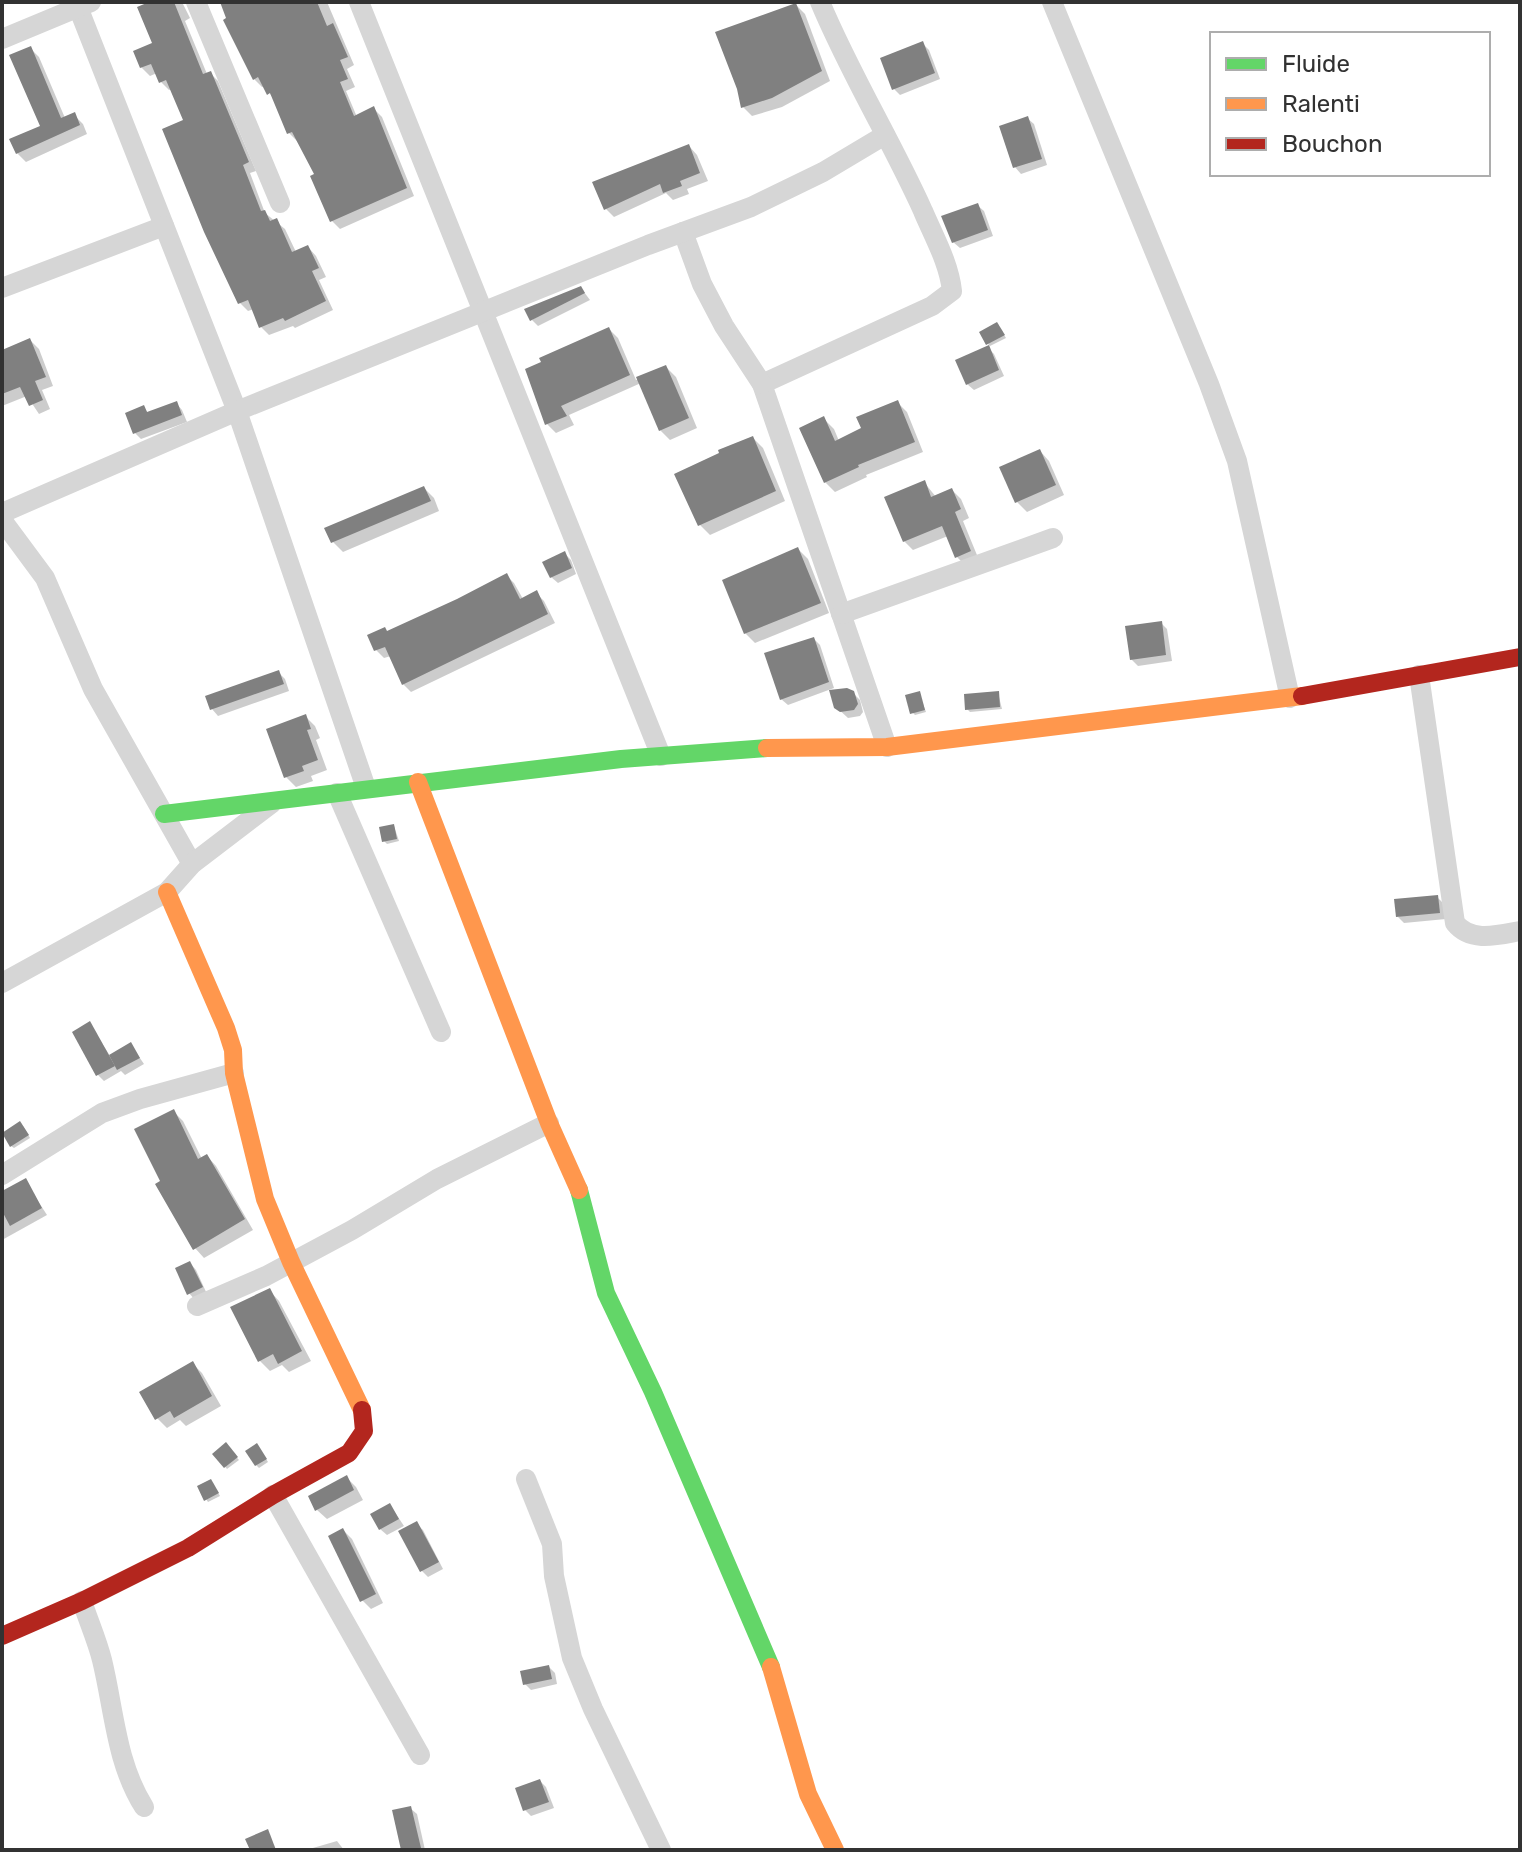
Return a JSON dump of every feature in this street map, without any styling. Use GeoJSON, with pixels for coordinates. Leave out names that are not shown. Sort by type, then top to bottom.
{"type":"FeatureCollection","features":[{"type":"Feature","properties":{"kind":"street"},"geometry":{"type":"LineString","coordinates":[[196,2],[280,203]]}},
{"type":"Feature","properties":{"kind":"street"},"geometry":{"type":"LineString","coordinates":[[359,2],[661,756]]}},
{"type":"Feature","properties":{"kind":"street"},"geometry":{"type":"LineString","coordinates":[[762,384],[932,306],[952,291],[950,272],[903,168],[820,2]]}},
{"type":"Feature","properties":{"kind":"street"},"geometry":{"type":"LineString","coordinates":[[1052,2],[1209,384],[1237,461],[1290,698]]}},
{"type":"Feature","properties":{"kind":"street"},"geometry":{"type":"LineString","coordinates":[[2,39],[82,4],[237,411],[366,788]]}},
{"type":"Feature","properties":{"kind":"street"},"geometry":{"type":"LineString","coordinates":[[2,513],[237,411],[751,207],[823,172],[885,135]]}},
{"type":"Feature","properties":{"kind":"street"},"geometry":{"type":"LineString","coordinates":[[2,288],[164,226]]}},
{"type":"Feature","properties":{"kind":"street"},"geometry":{"type":"LineString","coordinates":[[683,232],[702,284],[724,326],[762,384],[887,747]]}},
{"type":"Feature","properties":{"kind":"street"},"geometry":{"type":"LineString","coordinates":[[2,520],[45,578],[93,689],[192,864]]}},
{"type":"Feature","properties":{"kind":"street"},"geometry":{"type":"LineString","coordinates":[[841,614],[1053,538]]}},
{"type":"Feature","properties":{"kind":"street"},"geometry":{"type":"LineString","coordinates":[[164,814],[272,803],[366,788],[661,756],[767,748],[887,747],[1290,698],[1520,657]]}},
{"type":"Feature","properties":{"kind":"street"},"geometry":{"type":"LineString","coordinates":[[1419,675],[1455,923],[1468,934],[1487,936],[1520,931]]}},
{"type":"Feature","properties":{"kind":"street"},"geometry":{"type":"LineString","coordinates":[[418,782],[549,1123],[580,1193],[606,1293],[653,1392],[767,1653],[808,1794],[835,1850]]}},
{"type":"Feature","properties":{"kind":"street"},"geometry":{"type":"LineString","coordinates":[[337,793],[441,1032]]}},
{"type":"Feature","properties":{"kind":"street"},"geometry":{"type":"LineString","coordinates":[[2,983],[167,892],[192,864],[272,803]]}},
{"type":"Feature","properties":{"kind":"street"},"geometry":{"type":"LineString","coordinates":[[2,1636],[82,1601],[188,1548],[273,1495],[349,1453],[364,1431],[362,1409],[291,1262],[265,1199],[226,1028],[167,892]]}},
{"type":"Feature","properties":{"kind":"street"},"geometry":{"type":"LineString","coordinates":[[2,1175],[102,1113],[234,1073]]}},
{"type":"Feature","properties":{"kind":"street"},"geometry":{"type":"LineString","coordinates":[[197,1306],[291,1262],[437,1179],[549,1123]]}},
{"type":"Feature","properties":{"kind":"street"},"geometry":{"type":"LineString","coordinates":[[526,1479],[552,1544],[554,1576],[572,1658],[661,1850]]}},
{"type":"Feature","properties":{"kind":"street"},"geometry":{"type":"LineString","coordinates":[[273,1495],[420,1755]]}},
{"type":"Feature","properties":{"kind":"street"},"geometry":{"type":"LineString","coordinates":[[82,1601],[102,1659],[112,1718],[125,1767],[144,1807]]}},
{"type":"Feature","properties":{"kind":"building"},"geometry":{"type":"Polygon","coordinates":[[[149,2],[174,2],[203,74],[211,71],[249,162],[243,165],[261,211],[265,210],[270,221],[277,218],[292,252],[308,245],[319,268],[312,271],[326,301],[285,321],[283,318],[259,328],[248,300],[238,304],[204,232],[162,129],[183,120],[166,80],[159,83],[151,64],[140,68],[133,51],[152,43],[137,7],[149,2]]]}},
{"type":"Feature","properties":{"kind":"building"},"geometry":{"type":"Polygon","coordinates":[[[220,2],[317,2],[327,26],[333,23],[348,57],[340,60],[348,79],[340,82],[354,116],[374,106],[407,188],[330,222],[310,176],[314,174],[292,132],[287,134],[270,93],[267,95],[258,77],[253,80],[223,20],[226,18],[220,2]]]}},
{"type":"Feature","properties":{"kind":"building"},"geometry":{"type":"Polygon","coordinates":[[[796,3],[822,71],[772,98],[741,108],[715,32],[796,3]]]}},
{"type":"Feature","properties":{"kind":"building"},"geometry":{"type":"Polygon","coordinates":[[[923,41],[935,73],[892,90],[880,58],[923,41]]]}},
{"type":"Feature","properties":{"kind":"building"},"geometry":{"type":"Polygon","coordinates":[[[31,46],[61,118],[75,112],[80,125],[16,154],[9,139],[40,126],[9,55],[31,46]]]}},
{"type":"Feature","properties":{"kind":"building"},"geometry":{"type":"Polygon","coordinates":[[[1028,116],[1042,159],[1013,168],[999,126],[1028,116]]]}},
{"type":"Feature","properties":{"kind":"building"},"geometry":{"type":"Polygon","coordinates":[[[689,144],[700,173],[680,181],[682,186],[663,193],[660,184],[604,210],[592,182],[689,144]]]}},
{"type":"Feature","properties":{"kind":"building"},"geometry":{"type":"Polygon","coordinates":[[[978,203],[988,230],[952,243],[941,216],[978,203]]]}},
{"type":"Feature","properties":{"kind":"building"},"geometry":{"type":"Polygon","coordinates":[[[581,286],[585,293],[530,321],[524,309],[581,286]]]}},
{"type":"Feature","properties":{"kind":"building"},"geometry":{"type":"Polygon","coordinates":[[[997,322],[1005,335],[986,345],[979,332],[997,322]]]}},
{"type":"Feature","properties":{"kind":"building"},"geometry":{"type":"Polygon","coordinates":[[[609,327],[630,375],[561,406],[567,416],[545,425],[525,369],[541,362],[539,358],[609,327]]]}},
{"type":"Feature","properties":{"kind":"building"},"geometry":{"type":"Polygon","coordinates":[[[30,338],[46,377],[35,381],[43,400],[29,406],[20,387],[2,394],[2,350],[30,338]]]}},
{"type":"Feature","properties":{"kind":"building"},"geometry":{"type":"Polygon","coordinates":[[[989,345],[999,370],[966,385],[955,360],[989,345]]]}},
{"type":"Feature","properties":{"kind":"building"},"geometry":{"type":"Polygon","coordinates":[[[666,365],[689,418],[659,431],[636,377],[666,365]]]}},
{"type":"Feature","properties":{"kind":"building"},"geometry":{"type":"Polygon","coordinates":[[[898,400],[915,442],[858,465],[824,483],[799,428],[824,416],[835,441],[861,428],[856,417],[898,400]]]}},
{"type":"Feature","properties":{"kind":"building"},"geometry":{"type":"Polygon","coordinates":[[[177,401],[182,415],[133,434],[125,413],[144,405],[147,412],[177,401]]]}},
{"type":"Feature","properties":{"kind":"building"},"geometry":{"type":"Polygon","coordinates":[[[753,436],[776,491],[698,526],[674,474],[719,453],[718,450],[753,436]]]}},
{"type":"Feature","properties":{"kind":"building"},"geometry":{"type":"Polygon","coordinates":[[[1040,449],[1056,485],[1015,503],[999,467],[1040,449]]]}},
{"type":"Feature","properties":{"kind":"building"},"geometry":{"type":"Polygon","coordinates":[[[925,480],[931,497],[952,488],[961,509],[955,512],[971,551],[955,558],[942,526],[903,542],[884,497],[925,480]]]}},
{"type":"Feature","properties":{"kind":"building"},"geometry":{"type":"Polygon","coordinates":[[[424,486],[431,501],[331,543],[324,528],[424,486]]]}},
{"type":"Feature","properties":{"kind":"building"},"geometry":{"type":"Polygon","coordinates":[[[798,547],[821,603],[744,634],[722,580],[798,547]]]}},
{"type":"Feature","properties":{"kind":"building"},"geometry":{"type":"Polygon","coordinates":[[[565,551],[572,568],[550,578],[542,562],[565,551]]]}},
{"type":"Feature","properties":{"kind":"building"},"geometry":{"type":"Polygon","coordinates":[[[507,573],[520,599],[537,590],[548,614],[402,685],[385,647],[374,651],[367,635],[385,627],[387,631],[507,573]]]}},
{"type":"Feature","properties":{"kind":"building"},"geometry":{"type":"Polygon","coordinates":[[[1162,621],[1166,655],[1130,660],[1125,626],[1162,621]]]}},
{"type":"Feature","properties":{"kind":"building"},"geometry":{"type":"Polygon","coordinates":[[[814,637],[829,682],[780,700],[764,653],[814,637]]]}},
{"type":"Feature","properties":{"kind":"building"},"geometry":{"type":"Polygon","coordinates":[[[279,670],[284,684],[210,710],[205,696],[279,670]]]}},
{"type":"Feature","properties":{"kind":"building"},"geometry":{"type":"Polygon","coordinates":[[[847,688],[854,691],[858,704],[854,710],[840,712],[834,708],[829,690],[847,688]]]}},
{"type":"Feature","properties":{"kind":"building"},"geometry":{"type":"Polygon","coordinates":[[[920,691],[925,710],[910,714],[905,695],[920,691]]]}},
{"type":"Feature","properties":{"kind":"building"},"geometry":{"type":"Polygon","coordinates":[[[999,691],[1000,707],[965,710],[964,694],[999,691]]]}},
{"type":"Feature","properties":{"kind":"building"},"geometry":{"type":"Polygon","coordinates":[[[306,714],[311,729],[307,730],[318,760],[302,766],[304,771],[284,778],[266,729],[306,714]]]}},
{"type":"Feature","properties":{"kind":"building"},"geometry":{"type":"Polygon","coordinates":[[[394,824],[397,839],[382,842],[379,827],[394,824]]]}},
{"type":"Feature","properties":{"kind":"building"},"geometry":{"type":"Polygon","coordinates":[[[1438,895],[1440,913],[1396,917],[1394,899],[1438,895]]]}},
{"type":"Feature","properties":{"kind":"building"},"geometry":{"type":"Polygon","coordinates":[[[90,1021],[115,1066],[96,1076],[72,1032],[90,1021]]]}},
{"type":"Feature","properties":{"kind":"building"},"geometry":{"type":"Polygon","coordinates":[[[131,1042],[140,1058],[117,1070],[109,1055],[131,1042]]]}},
{"type":"Feature","properties":{"kind":"building"},"geometry":{"type":"Polygon","coordinates":[[[174,1109],[198,1159],[207,1154],[245,1219],[193,1250],[155,1184],[160,1181],[134,1129],[174,1109]]]}},
{"type":"Feature","properties":{"kind":"building"},"geometry":{"type":"Polygon","coordinates":[[[20,1121],[29,1135],[10,1147],[2,1133],[20,1121]]]}},
{"type":"Feature","properties":{"kind":"building"},"geometry":{"type":"Polygon","coordinates":[[[26,1178],[42,1208],[10,1226],[2,1211],[2,1191],[26,1178]]]}},
{"type":"Feature","properties":{"kind":"building"},"geometry":{"type":"Polygon","coordinates":[[[190,1261],[203,1287],[187,1295],[175,1268],[190,1261]]]}},
{"type":"Feature","properties":{"kind":"building"},"geometry":{"type":"Polygon","coordinates":[[[270,1288],[302,1351],[278,1364],[273,1354],[258,1362],[230,1307],[270,1288]]]}},
{"type":"Feature","properties":{"kind":"building"},"geometry":{"type":"Polygon","coordinates":[[[193,1361],[212,1396],[174,1418],[170,1411],[155,1420],[139,1392],[193,1361]]]}},
{"type":"Feature","properties":{"kind":"building"},"geometry":{"type":"Polygon","coordinates":[[[226,1442],[238,1457],[224,1468],[212,1454],[226,1442]]]}},
{"type":"Feature","properties":{"kind":"building"},"geometry":{"type":"Polygon","coordinates":[[[257,1443],[267,1459],[255,1466],[245,1451],[257,1443]]]}},
{"type":"Feature","properties":{"kind":"building"},"geometry":{"type":"Polygon","coordinates":[[[347,1475],[354,1490],[315,1511],[308,1496],[347,1475]]]}},
{"type":"Feature","properties":{"kind":"building"},"geometry":{"type":"Polygon","coordinates":[[[211,1479],[219,1493],[204,1501],[197,1486],[211,1479]]]}},
{"type":"Feature","properties":{"kind":"building"},"geometry":{"type":"Polygon","coordinates":[[[390,1503],[399,1519],[379,1530],[370,1514],[390,1503]]]}},
{"type":"Feature","properties":{"kind":"building"},"geometry":{"type":"Polygon","coordinates":[[[417,1521],[439,1562],[420,1572],[398,1531],[417,1521]]]}},
{"type":"Feature","properties":{"kind":"building"},"geometry":{"type":"Polygon","coordinates":[[[343,1528],[376,1594],[360,1602],[328,1536],[343,1528]]]}},
{"type":"Feature","properties":{"kind":"building"},"geometry":{"type":"Polygon","coordinates":[[[549,1665],[552,1679],[523,1685],[520,1671],[549,1665]]]}},
{"type":"Feature","properties":{"kind":"building"},"geometry":{"type":"Polygon","coordinates":[[[540,1779],[549,1802],[523,1811],[515,1788],[540,1779]]]}},
{"type":"Feature","properties":{"kind":"building"},"geometry":{"type":"Polygon","coordinates":[[[411,1806],[421,1848],[401,1850],[392,1810],[411,1806]]]}},
{"type":"Feature","properties":{"kind":"building"},"geometry":{"type":"Polygon","coordinates":[[[268,1829],[276,1850],[250,1850],[245,1839],[268,1829]]]}},
{"type":"Feature","properties":{"kind":"traffic: fast"},"geometry":{"type":"LineString","coordinates":[[164,814],[621,759],[767,748]]}},
{"type":"Feature","properties":{"kind":"traffic: fast"},"geometry":{"type":"LineString","coordinates":[[579,1190],[606,1293],[653,1392],[771,1667]]}},
{"type":"Feature","properties":{"kind":"traffic: slow"},"geometry":{"type":"LineString","coordinates":[[767,748],[887,747],[1302,696]]}},
{"type":"Feature","properties":{"kind":"traffic: slow"},"geometry":{"type":"LineString","coordinates":[[418,782],[549,1123],[579,1190]]}},
{"type":"Feature","properties":{"kind":"traffic: slow"},"geometry":{"type":"LineString","coordinates":[[167,892],[226,1028],[265,1199],[291,1262],[362,1410]]}},
{"type":"Feature","properties":{"kind":"traffic: slow"},"geometry":{"type":"LineString","coordinates":[[771,1667],[808,1794],[835,1850]]}},
{"type":"Feature","properties":{"kind":"traffic: jam"},"geometry":{"type":"LineString","coordinates":[[1302,696],[1520,657]]}},
{"type":"Feature","properties":{"kind":"traffic: jam"},"geometry":{"type":"LineString","coordinates":[[2,1636],[82,1601],[188,1548],[273,1495],[349,1453],[364,1431],[362,1410]]}}]}
